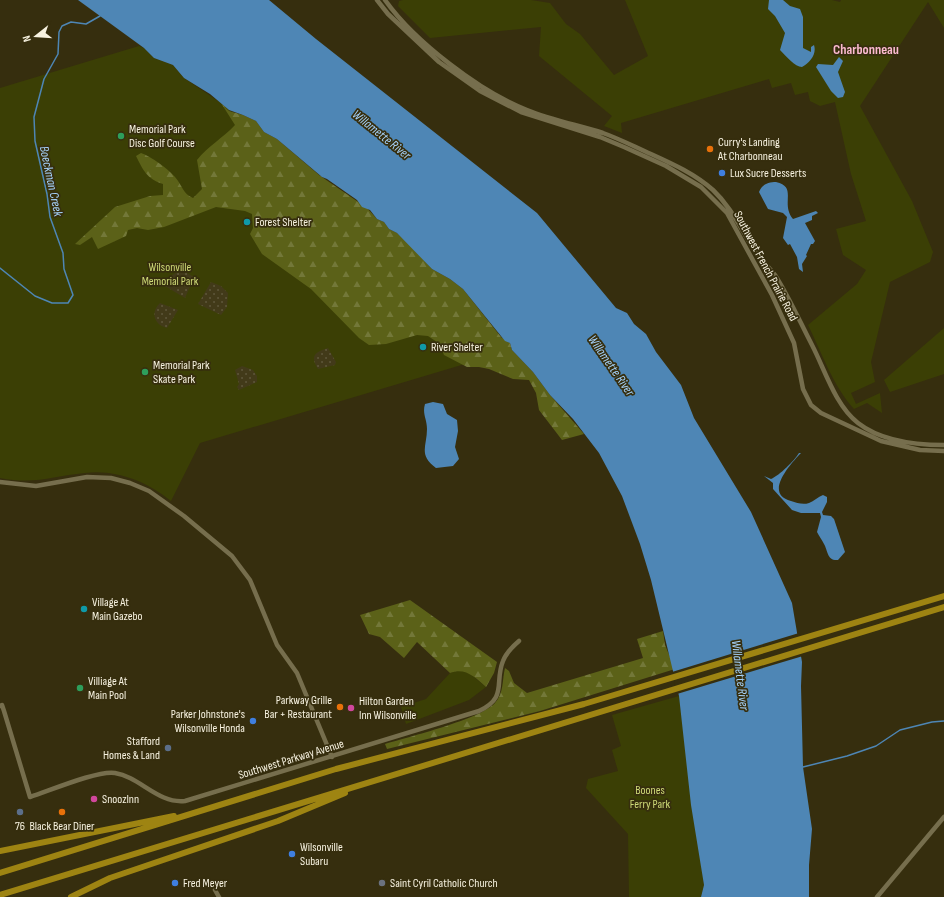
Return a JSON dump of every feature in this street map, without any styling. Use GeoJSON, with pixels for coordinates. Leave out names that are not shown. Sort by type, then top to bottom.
{"type":"FeatureCollection","features":[{"type":"Feature","properties":{"kind":"highway"},"geometry":{"type":"LineString","coordinates":[[924,601],[944,592]]}},
{"type":"Feature","properties":{"kind":"highway"},"geometry":{"type":"LineString","coordinates":[[2,872],[361,762],[627,692],[944,596]]}},
{"type":"Feature","properties":{"kind":"highway"},"geometry":{"type":"LineString","coordinates":[[0,895],[944,607]]}},
{"type":"Feature","properties":{"kind":"highway"},"geometry":{"type":"LineString","coordinates":[[71,897],[110,878],[278,821],[373,781]]}},
{"type":"Feature","properties":{"kind":"highway"},"geometry":{"type":"LineString","coordinates":[[0,851],[201,810]]}},
{"type":"Feature","properties":{"kind":"highway"},"geometry":{"type":"LineString","coordinates":[[0,847],[9,850]]}},
{"type":"Feature","properties":{"kind":"street","name":"Southwest French Prairie Road"},"geometry":{"type":"LineString","coordinates":[[378,0],[399,25],[438,62],[480,92],[521,112],[600,137],[624,147],[666,166],[701,187],[726,213],[773,297],[794,342],[803,389],[811,405],[821,413],[881,441],[920,450],[944,451]]}},
{"type":"Feature","properties":{"kind":"street","name":"Southwest French Prairie Road"},"geometry":{"type":"LineString","coordinates":[[385,0],[436,52],[452,66],[486,90],[527,110],[604,133],[628,143],[669,162],[704,183],[732,211],[755,251],[773,273],[788,298],[836,393],[850,416],[864,428],[882,436],[917,444],[944,445]]}},
{"type":"Feature","properties":{"kind":"street"},"geometry":{"type":"LineString","coordinates":[[0,482],[24,486],[42,485],[92,477],[126,482],[157,495],[211,538],[234,558],[250,580],[277,645],[297,673],[332,757]]}},
{"type":"Feature","properties":{"kind":"street","name":"Southwest Parkway Avenue"},"geometry":{"type":"LineString","coordinates":[[1,705],[30,797],[98,774],[110,772],[125,776],[171,800],[185,801],[474,713],[486,707],[493,701],[499,691],[501,665],[505,656],[519,642]]}},
{"type":"Feature","properties":{"kind":"street"},"geometry":{"type":"LineString","coordinates":[[877,897],[944,817]]}},
{"type":"Feature","properties":{"kind":"street"},"geometry":{"type":"LineString","coordinates":[[215,890],[219,897]]}},
{"type":"Feature","properties":{"kind":"green space"},"geometry":{"type":"Polygon","coordinates":[[[531,0],[550,3],[566,24],[580,34],[614,75],[648,56],[625,0],[832,0],[840,2],[841,0],[944,0],[944,28],[928,2],[860,106],[912,201],[933,252],[930,262],[890,282],[871,362],[875,382],[851,393],[856,404],[880,393],[882,413],[867,403],[854,409],[834,380],[808,325],[857,284],[866,270],[843,255],[836,229],[866,221],[851,174],[835,102],[820,106],[810,101],[808,92],[795,95],[791,83],[772,88],[769,79],[621,123],[622,133],[604,126],[612,116],[539,56],[541,27],[430,38],[398,6],[399,1],[531,0]]]}},
{"type":"Feature","properties":{"kind":"green space","name":"Wilsonville Memorial Park"},"geometry":{"type":"Polygon","coordinates":[[[139,46],[144,48],[154,58],[173,65],[184,78],[221,103],[512,350],[200,443],[171,501],[152,488],[131,478],[108,473],[97,472],[74,474],[24,481],[0,478],[0,88],[139,46]]]}},
{"type":"Feature","properties":{"kind":"green space"},"geometry":{"type":"Polygon","coordinates":[[[221,103],[229,111],[256,121],[264,132],[277,139],[319,175],[367,208],[377,219],[384,222],[389,229],[397,233],[411,246],[432,269],[450,279],[463,289],[501,337],[510,343],[512,350],[533,372],[550,395],[584,434],[562,440],[539,410],[536,393],[529,380],[513,379],[489,369],[467,367],[444,355],[440,344],[428,336],[417,335],[386,344],[369,345],[359,338],[311,289],[262,254],[250,234],[253,228],[252,214],[245,211],[216,207],[164,227],[148,230],[137,228],[128,230],[126,236],[98,249],[92,237],[80,245],[75,244],[115,207],[150,196],[163,195],[163,184],[149,177],[143,170],[136,156],[141,153],[168,170],[175,177],[185,192],[193,198],[202,189],[197,160],[206,150],[235,125],[221,103]]]}},
{"type":"Feature","properties":{"kind":"green space"},"geometry":{"type":"Polygon","coordinates":[[[944,328],[944,374],[890,392],[884,380],[944,328]]]}},
{"type":"Feature","properties":{"kind":"green space"},"geometry":{"type":"Polygon","coordinates":[[[410,600],[497,662],[494,673],[486,687],[470,674],[465,672],[455,671],[450,673],[417,642],[404,658],[380,637],[369,634],[360,615],[410,600]]]}},
{"type":"Feature","properties":{"kind":"green space"},"geometry":{"type":"Polygon","coordinates":[[[663,631],[665,645],[675,669],[540,711],[387,749],[385,744],[460,721],[487,709],[495,703],[500,695],[505,668],[509,671],[514,683],[527,693],[643,658],[637,639],[663,631]]]}},
{"type":"Feature","properties":{"kind":"green space"},"geometry":{"type":"Polygon","coordinates":[[[458,670],[468,672],[486,687],[469,700],[406,724],[401,707],[426,699],[450,673],[458,670]]]}},
{"type":"Feature","properties":{"kind":"green space","name":"Boones Ferry Park"},"geometry":{"type":"Polygon","coordinates":[[[679,696],[704,885],[701,897],[629,897],[628,834],[586,788],[588,779],[618,771],[612,750],[621,746],[612,715],[679,696]]]}},
{"type":"Feature","properties":{"kind":"sand"},"geometry":{"type":"Polygon","coordinates":[[[178,272],[185,272],[194,277],[185,298],[165,286],[168,279],[172,275],[178,272]]]}},
{"type":"Feature","properties":{"kind":"sand"},"geometry":{"type":"Polygon","coordinates":[[[211,282],[221,286],[228,293],[227,307],[221,315],[198,304],[211,282]]]}},
{"type":"Feature","properties":{"kind":"sand"},"geometry":{"type":"Polygon","coordinates":[[[160,303],[178,310],[167,328],[159,324],[155,318],[155,310],[160,303]]]}},
{"type":"Feature","properties":{"kind":"sand"},"geometry":{"type":"Polygon","coordinates":[[[328,348],[336,362],[335,365],[318,369],[315,364],[314,357],[320,351],[328,348]]]}},
{"type":"Feature","properties":{"kind":"sand"},"geometry":{"type":"Polygon","coordinates":[[[242,366],[253,370],[257,376],[257,382],[239,390],[237,387],[239,384],[235,370],[242,366]]]}},
{"type":"Feature","properties":{"kind":"water","name":"Willamette River"},"geometry":{"type":"Polygon","coordinates":[[[78,0],[269,0],[316,39],[537,213],[616,308],[627,313],[634,324],[646,334],[656,352],[681,385],[694,418],[751,512],[792,603],[802,662],[801,686],[803,767],[812,829],[809,865],[809,897],[701,897],[704,885],[691,805],[679,696],[651,580],[640,544],[622,496],[599,453],[573,419],[550,395],[533,372],[512,350],[510,343],[505,341],[463,289],[450,279],[432,269],[397,233],[389,229],[384,222],[377,219],[370,210],[362,207],[357,200],[322,177],[277,139],[264,132],[256,121],[229,110],[210,94],[184,78],[173,65],[154,58],[144,48],[78,0]]]}},
{"type":"Feature","properties":{"kind":"water"},"geometry":{"type":"Polygon","coordinates":[[[769,0],[783,0],[790,6],[800,9],[803,17],[803,48],[811,52],[811,47],[814,45],[815,48],[812,58],[802,67],[799,67],[780,50],[785,33],[775,16],[768,9],[769,0]]]}},
{"type":"Feature","properties":{"kind":"water"},"geometry":{"type":"Polygon","coordinates":[[[839,57],[843,61],[838,72],[845,92],[843,97],[838,98],[831,91],[816,67],[818,64],[833,65],[839,57]]]}},
{"type":"Feature","properties":{"kind":"water"},"geometry":{"type":"Polygon","coordinates":[[[776,182],[783,184],[788,192],[789,213],[793,219],[816,211],[818,213],[812,216],[812,220],[805,223],[815,241],[811,244],[806,255],[807,256],[802,264],[803,272],[799,269],[797,257],[790,244],[788,245],[783,238],[787,217],[783,213],[768,209],[759,192],[766,184],[776,182]]]}},
{"type":"Feature","properties":{"kind":"water"},"geometry":{"type":"Polygon","coordinates":[[[433,402],[443,404],[447,414],[457,420],[458,431],[455,447],[459,459],[453,466],[436,468],[430,463],[425,454],[427,429],[424,408],[425,404],[433,402]]]}},
{"type":"Feature","properties":{"kind":"water"},"geometry":{"type":"Polygon","coordinates":[[[799,453],[801,453],[781,480],[779,492],[783,497],[802,504],[807,504],[823,495],[827,497],[827,502],[822,512],[823,515],[831,516],[834,519],[845,552],[838,560],[832,559],[828,555],[817,532],[821,517],[820,513],[801,513],[792,510],[773,489],[773,483],[764,476],[771,479],[775,477],[794,460],[799,453]]]}},
{"type":"Feature","properties":{"kind":"pier"},"geometry":{"type":"Polygon","coordinates":[[[799,633],[803,656],[677,694],[672,672],[799,633]]]}},
{"type":"Feature","properties":{"kind":"waterway","name":"Boeckman Creek"},"geometry":{"type":"LineString","coordinates":[[0,268],[35,296],[52,303],[68,303],[73,295],[64,269],[63,253],[50,217],[47,194],[35,141],[34,117],[44,79],[58,54],[59,32],[62,26],[71,22],[86,24],[100,16]]}},
{"type":"Feature","properties":{"kind":"waterway"},"geometry":{"type":"LineString","coordinates":[[803,767],[847,756],[876,746],[900,730],[932,722],[944,721]]}},
{"type":"Feature","properties":{"kind":"place","name":"Memorial Park Disc Golf Course"},"geometry":{"type":"Point","coordinates":[121,136]}},
{"type":"Feature","properties":{"kind":"place","name":"Curry's Landing At Charbonneau"},"geometry":{"type":"Point","coordinates":[710,149]}},
{"type":"Feature","properties":{"kind":"place","name":"Lux Sucre Desserts"},"geometry":{"type":"Point","coordinates":[722,173]}},
{"type":"Feature","properties":{"kind":"place","name":"Forest Shelter"},"geometry":{"type":"Point","coordinates":[247,222]}},
{"type":"Feature","properties":{"kind":"place","name":"River Shelter"},"geometry":{"type":"Point","coordinates":[423,347]}},
{"type":"Feature","properties":{"kind":"place","name":"Memorial Park Skate Park"},"geometry":{"type":"Point","coordinates":[145,372]}},
{"type":"Feature","properties":{"kind":"place","name":"Village At Main Gazebo"},"geometry":{"type":"Point","coordinates":[84,609]}},
{"type":"Feature","properties":{"kind":"place","name":"Villiage At Main Pool"},"geometry":{"type":"Point","coordinates":[80,688]}},
{"type":"Feature","properties":{"kind":"place","name":"Parkway Grille Bar + Restaurant"},"geometry":{"type":"Point","coordinates":[340,707]}},
{"type":"Feature","properties":{"kind":"place","name":"Hilton Garden Inn Wilsonville"},"geometry":{"type":"Point","coordinates":[351,708]}},
{"type":"Feature","properties":{"kind":"place","name":"Parker Johnstone's Wilsonville Honda"},"geometry":{"type":"Point","coordinates":[253,721]}},
{"type":"Feature","properties":{"kind":"place","name":"Stafford Homes & Land"},"geometry":{"type":"Point","coordinates":[168,748]}},
{"type":"Feature","properties":{"kind":"place","name":"SnoozInn"},"geometry":{"type":"Point","coordinates":[94,799]}},
{"type":"Feature","properties":{"kind":"place","name":"76"},"geometry":{"type":"Point","coordinates":[20,812]}},
{"type":"Feature","properties":{"kind":"place","name":"Black Bear Diner"},"geometry":{"type":"Point","coordinates":[62,812]}},
{"type":"Feature","properties":{"kind":"place","name":"Wilsonville Subaru"},"geometry":{"type":"Point","coordinates":[292,854]}},
{"type":"Feature","properties":{"kind":"place","name":"Fred Meyer"},"geometry":{"type":"Point","coordinates":[175,883]}},
{"type":"Feature","properties":{"kind":"place","name":"Saint Cyril Catholic Church"},"geometry":{"type":"Point","coordinates":[382,883]}},
{"type":"Feature","properties":{"kind":"district","name":"Charbonneau"},"geometry":{"type":"Point","coordinates":[866,49]}}]}
